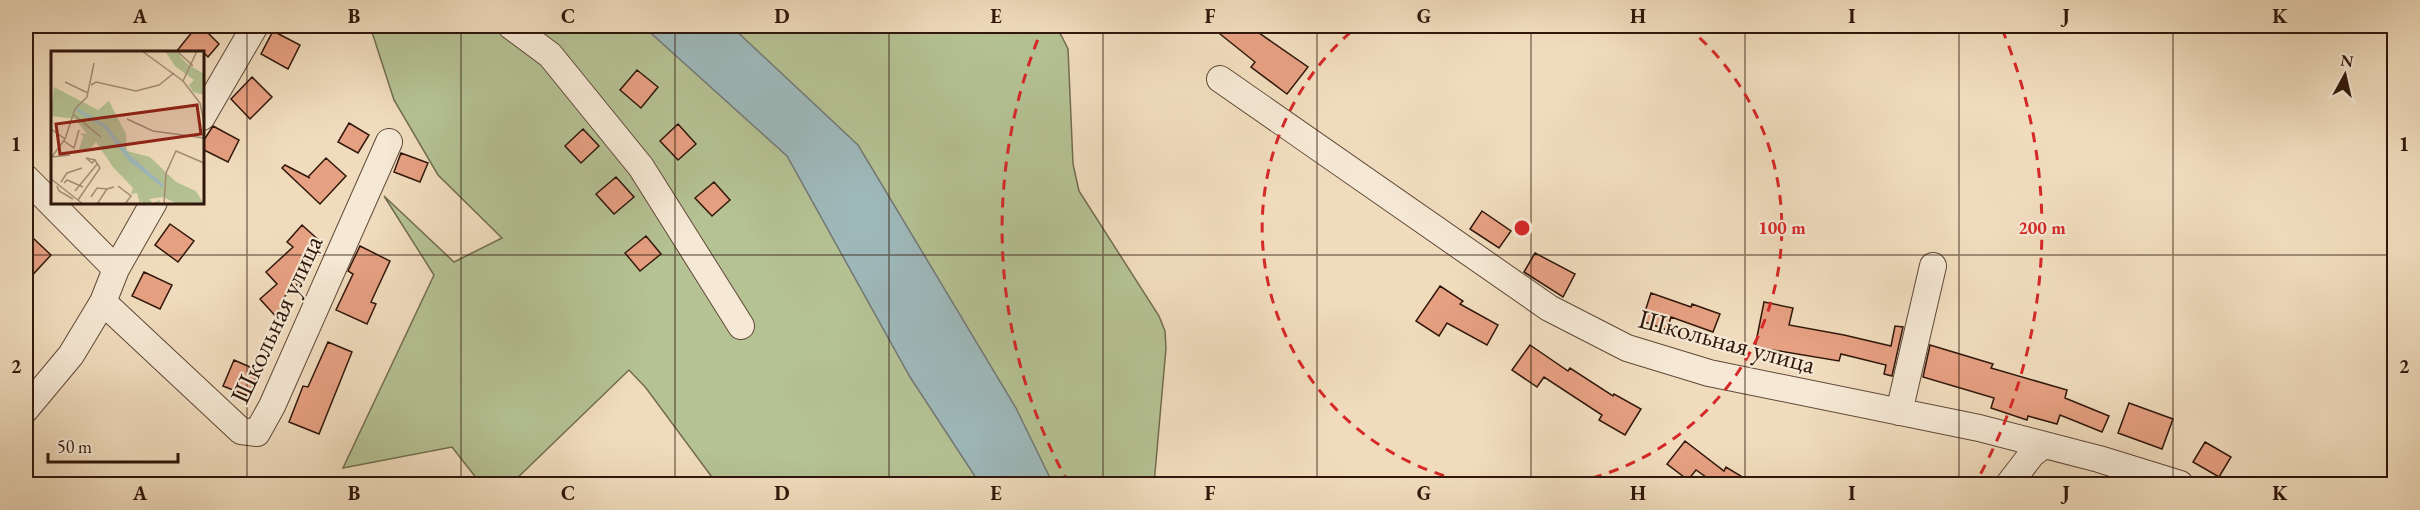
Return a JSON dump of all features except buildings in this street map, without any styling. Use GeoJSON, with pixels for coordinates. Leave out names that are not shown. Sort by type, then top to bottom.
{"type":"FeatureCollection","features":[{"type":"Feature","properties":{"kind":"street"},"geometry":{"type":"LineString","coordinates":[[204,114],[255,26]]}},
{"type":"Feature","properties":{"kind":"street"},"geometry":{"type":"LineString","coordinates":[[512,26],[550,55],[641,166],[741,326]]}},
{"type":"Feature","properties":{"kind":"street","name":"Школьная улица"},"geometry":{"type":"LineString","coordinates":[[1220,79],[1549,308],[1627,348],[1709,373],[1979,428],[2099,459],[2180,484]]}},
{"type":"Feature","properties":{"kind":"street","name":"Школьная улица"},"geometry":{"type":"LineString","coordinates":[[103,302],[241,431],[257,433],[272,406],[389,142]]}},
{"type":"Feature","properties":{"kind":"street"},"geometry":{"type":"LineString","coordinates":[[26,178],[51,203]]}},
{"type":"Feature","properties":{"kind":"street"},"geometry":{"type":"LineString","coordinates":[[52,204],[116,269]]}},
{"type":"Feature","properties":{"kind":"street"},"geometry":{"type":"LineString","coordinates":[[26,409],[71,355],[103,302],[116,269],[153,204]]}},
{"type":"Feature","properties":{"kind":"street"},"geometry":{"type":"LineString","coordinates":[[1899,412],[1933,266]]}},
{"type":"Feature","properties":{"kind":"street"},"geometry":{"type":"LineString","coordinates":[[2009,484],[2032,454],[2044,445]]}},
{"type":"Feature","properties":{"kind":"green space"},"geometry":{"type":"Polygon","coordinates":[[[370,26],[1052,26],[1061,35],[1068,49],[1073,164],[1079,191],[1159,316],[1165,331],[1166,348],[1154,484],[717,484],[646,388],[629,370],[511,484],[481,484],[452,447],[343,468],[434,275],[384,196],[454,262],[502,238],[438,175],[394,100],[370,26]]]}},
{"type":"Feature","properties":{"kind":"water"},"geometry":{"type":"Polygon","coordinates":[[[643,26],[731,26],[858,145],[1016,408],[1053,484],[980,484],[910,377],[787,156],[643,26]]]}}]}
